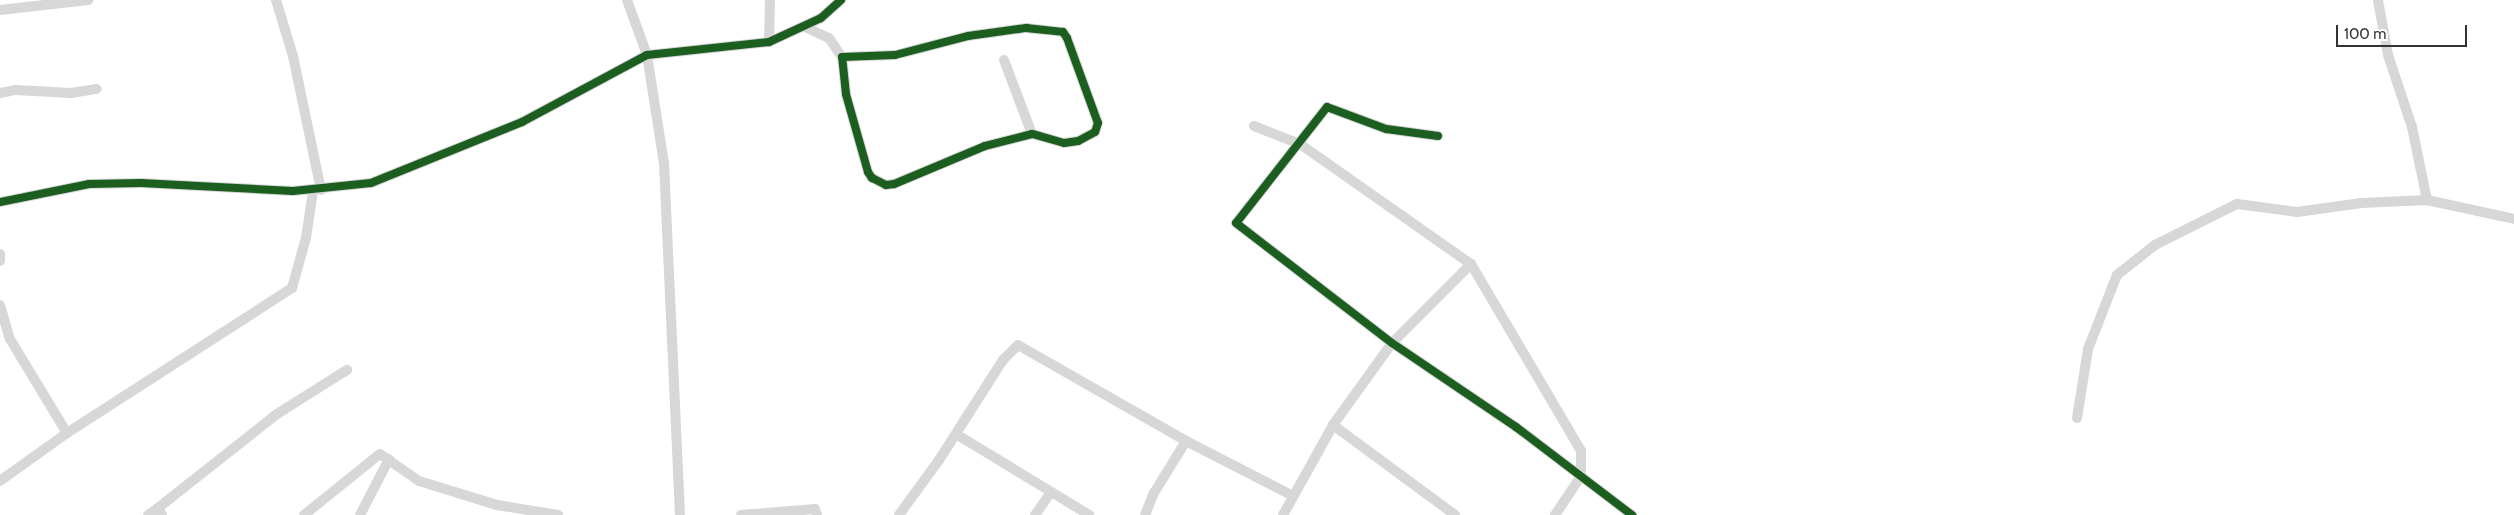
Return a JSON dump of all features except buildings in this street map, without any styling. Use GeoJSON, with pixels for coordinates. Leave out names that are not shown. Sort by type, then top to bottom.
{"type":"FeatureCollection","features":[{"type":"Feature","properties":{"kind":"street"},"geometry":{"type":"LineString","coordinates":[[0,10],[88,0]]}},
{"type":"Feature","properties":{"kind":"street"},"geometry":{"type":"LineString","coordinates":[[0,481],[67,433],[292,288],[317,190],[293,56],[276,0]]}},
{"type":"Feature","properties":{"kind":"street"},"geometry":{"type":"LineString","coordinates":[[626,0],[647,55],[664,163],[680,515]]}},
{"type":"Feature","properties":{"kind":"street"},"geometry":{"type":"LineString","coordinates":[[769,42],[770,0]]}},
{"type":"Feature","properties":{"kind":"street"},"geometry":{"type":"LineString","coordinates":[[0,202],[106,184],[317,190],[372,183],[522,122],[647,55],[769,42],[805,27],[841,0]]}},
{"type":"Feature","properties":{"kind":"street"},"geometry":{"type":"LineString","coordinates":[[2378,0],[2388,54],[2412,127],[2428,200]]}},
{"type":"Feature","properties":{"kind":"street"},"geometry":{"type":"LineString","coordinates":[[805,27],[829,38],[842,57],[846,94],[868,172],[879,182],[894,184],[985,146],[1032,134],[1064,143],[1090,136],[1098,126],[1063,32],[1026,28],[968,36],[895,55],[842,57]]}},
{"type":"Feature","properties":{"kind":"street"},"geometry":{"type":"LineString","coordinates":[[1004,60],[1032,134]]}},
{"type":"Feature","properties":{"kind":"street"},"geometry":{"type":"LineString","coordinates":[[0,93],[96,89]]}},
{"type":"Feature","properties":{"kind":"street"},"geometry":{"type":"LineString","coordinates":[[1438,136],[1386,129],[1327,107],[1300,144],[1236,223],[1392,343],[1516,427],[1632,515]]}},
{"type":"Feature","properties":{"kind":"street"},"geometry":{"type":"LineString","coordinates":[[1254,126],[1300,144],[1471,264],[1581,451],[1581,476],[1555,515]]}},
{"type":"Feature","properties":{"kind":"street"},"geometry":{"type":"LineString","coordinates":[[2077,418],[2088,349],[2117,274],[2155,245],[2237,204],[2297,212],[2361,203],[2428,200],[2514,219]]}},
{"type":"Feature","properties":{"kind":"street"},"geometry":{"type":"LineString","coordinates":[[0,254],[0,261]]}},
{"type":"Feature","properties":{"kind":"street"},"geometry":{"type":"LineString","coordinates":[[1282,515],[1333,425],[1392,343],[1471,264]]}},
{"type":"Feature","properties":{"kind":"street"},"geometry":{"type":"LineString","coordinates":[[0,305],[10,340],[67,433]]}},
{"type":"Feature","properties":{"kind":"street"},"geometry":{"type":"LineString","coordinates":[[899,515],[956,434],[1003,360],[1015,347],[1021,346],[1186,442],[1293,496]]}},
{"type":"Feature","properties":{"kind":"street"},"geometry":{"type":"LineString","coordinates":[[148,515],[160,511],[277,414],[347,370]]}},
{"type":"Feature","properties":{"kind":"street"},"geometry":{"type":"LineString","coordinates":[[1333,425],[1456,515]]}},
{"type":"Feature","properties":{"kind":"street"},"geometry":{"type":"LineString","coordinates":[[956,434],[1089,515]]}},
{"type":"Feature","properties":{"kind":"street"},"geometry":{"type":"LineString","coordinates":[[1145,515],[1154,493],[1186,442]]}},
{"type":"Feature","properties":{"kind":"street"},"geometry":{"type":"LineString","coordinates":[[304,515],[380,454],[419,481],[497,505],[558,515]]}},
{"type":"Feature","properties":{"kind":"street"},"geometry":{"type":"LineString","coordinates":[[360,515],[389,459]]}},
{"type":"Feature","properties":{"kind":"street"},"geometry":{"type":"LineString","coordinates":[[1035,515],[1051,492]]}},
{"type":"Feature","properties":{"kind":"street"},"geometry":{"type":"LineString","coordinates":[[492,515],[497,505]]}},
{"type":"Feature","properties":{"kind":"street"},"geometry":{"type":"LineString","coordinates":[[1436,515],[1442,505]]}},
{"type":"Feature","properties":{"kind":"street"},"geometry":{"type":"LineString","coordinates":[[742,515],[815,509],[818,515]]}},
{"type":"Feature","properties":{"kind":"cycle path"},"geometry":{"type":"LineString","coordinates":[[0,202],[89,184],[141,183],[293,191],[371,183],[522,122],[647,55],[769,42],[821,18],[841,0]]}},
{"type":"Feature","properties":{"kind":"cycle path"},"geometry":{"type":"LineString","coordinates":[[1026,28],[1063,32],[1067,38],[1098,123],[1095,132],[1078,141],[1064,143],[1032,134],[985,146],[894,184],[886,185],[872,178],[868,172],[846,94],[842,57],[895,55],[968,36],[1026,28]]}},
{"type":"Feature","properties":{"kind":"cycle path"},"geometry":{"type":"LineString","coordinates":[[1438,136],[1386,129],[1327,107],[1236,223],[1392,343],[1516,427],[1632,515]]}}]}
